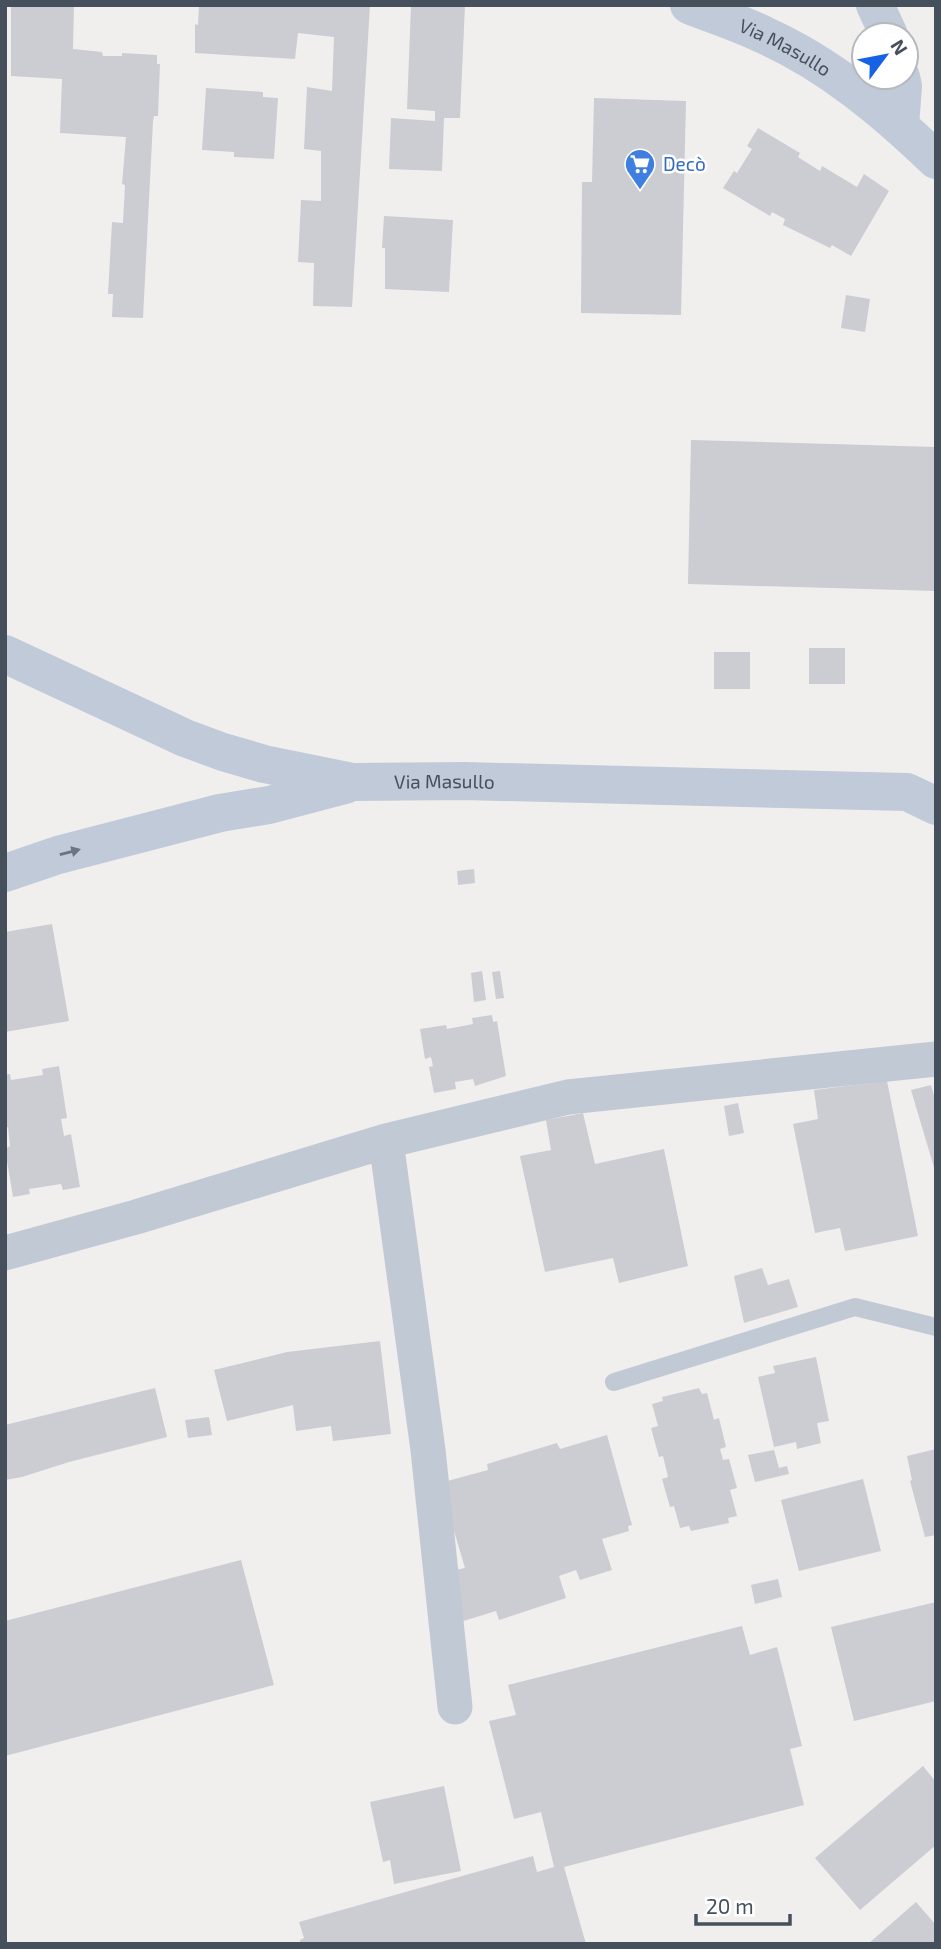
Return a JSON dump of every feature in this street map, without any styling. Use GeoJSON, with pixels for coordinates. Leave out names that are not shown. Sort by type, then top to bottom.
{"type":"FeatureCollection","features":[{"type":"Feature","properties":{"kind":"main road","name":"Via Masullo"},"geometry":{"type":"LineString","coordinates":[[689,5],[765,35],[804,56],[854,89],[900,126],[936,160]]}},
{"type":"Feature","properties":{"kind":"main road"},"geometry":{"type":"LineString","coordinates":[[875,5],[882,21]]}},
{"type":"Feature","properties":{"kind":"main road"},"geometry":{"type":"LineString","coordinates":[[900,126],[903,91]]}},
{"type":"Feature","properties":{"kind":"main road","name":"Via Masullo"},"geometry":{"type":"LineString","coordinates":[[5,654],[223,752],[264,764],[353,782],[478,782],[926,792]]}},
{"type":"Feature","properties":{"kind":"main road"},"geometry":{"type":"LineString","coordinates":[[5,873],[58,855],[220,813],[270,805],[353,782]]}},
{"type":"Feature","properties":{"kind":"street"},"geometry":{"type":"LineString","coordinates":[[5,1253],[136,1217],[386,1141],[568,1097],[936,1059]]}},
{"type":"Feature","properties":{"kind":"street"},"geometry":{"type":"LineString","coordinates":[[386,1141],[428,1450],[455,1707]]}},
{"type":"Feature","properties":{"kind":"lane"},"geometry":{"type":"LineString","coordinates":[[614,1382],[855,1307],[936,1327]]}},
{"type":"Feature","properties":{"kind":"building"},"geometry":{"type":"Polygon","coordinates":[[[11,5],[74,5],[73,49],[102,52],[103,56],[122,56],[122,53],[157,55],[157,64],[160,64],[158,116],[154,116],[153,121],[143,318],[112,317],[113,294],[108,294],[112,222],[123,223],[125,185],[122,184],[126,137],[60,133],[62,79],[11,76],[11,5]]]}},
{"type":"Feature","properties":{"kind":"building"},"geometry":{"type":"Polygon","coordinates":[[[199,5],[370,5],[352,307],[313,306],[314,263],[298,262],[301,200],[321,201],[321,151],[304,149],[307,87],[332,91],[334,37],[298,33],[295,59],[195,53],[195,24],[198,25],[199,5]]]}},
{"type":"Feature","properties":{"kind":"building"},"geometry":{"type":"Polygon","coordinates":[[[411,5],[465,5],[460,118],[444,118],[442,171],[389,169],[391,118],[435,121],[435,111],[407,109],[411,5]]]}},
{"type":"Feature","properties":{"kind":"building"},"geometry":{"type":"Polygon","coordinates":[[[206,88],[263,92],[263,97],[278,98],[274,159],[234,157],[234,152],[202,150],[206,88]]]}},
{"type":"Feature","properties":{"kind":"building"},"geometry":{"type":"Polygon","coordinates":[[[594,98],[686,101],[681,315],[581,313],[582,182],[592,182],[594,98]]]}},
{"type":"Feature","properties":{"kind":"building"},"geometry":{"type":"Polygon","coordinates":[[[758,128],[800,153],[798,157],[820,171],[822,166],[857,187],[864,174],[889,191],[851,256],[832,245],[830,248],[783,225],[785,219],[772,212],[770,216],[723,188],[734,171],[737,173],[752,149],[747,146],[758,128]]]}},
{"type":"Feature","properties":{"kind":"building"},"geometry":{"type":"Polygon","coordinates":[[[384,216],[453,220],[449,292],[385,289],[385,248],[382,248],[384,216]]]}},
{"type":"Feature","properties":{"kind":"building"},"geometry":{"type":"Polygon","coordinates":[[[846,295],[870,299],[865,332],[841,328],[846,295]]]}},
{"type":"Feature","properties":{"kind":"building"},"geometry":{"type":"Polygon","coordinates":[[[691,440],[936,447],[936,591],[688,584],[691,440]]]}},
{"type":"Feature","properties":{"kind":"building"},"geometry":{"type":"Polygon","coordinates":[[[809,648],[845,648],[845,684],[809,684],[809,648]]]}},
{"type":"Feature","properties":{"kind":"building"},"geometry":{"type":"Polygon","coordinates":[[[714,652],[750,652],[750,689],[714,689],[714,652]]]}},
{"type":"Feature","properties":{"kind":"building"},"geometry":{"type":"Polygon","coordinates":[[[474,869],[475,883],[458,885],[457,871],[474,869]]]}},
{"type":"Feature","properties":{"kind":"building"},"geometry":{"type":"Polygon","coordinates":[[[52,924],[69,1021],[5,1032],[5,932],[52,924]]]}},
{"type":"Feature","properties":{"kind":"building"},"geometry":{"type":"Polygon","coordinates":[[[482,971],[486,1000],[474,1002],[471,973],[482,971]]]}},
{"type":"Feature","properties":{"kind":"building"},"geometry":{"type":"Polygon","coordinates":[[[500,971],[504,998],[496,999],[492,972],[500,971]]]}},
{"type":"Feature","properties":{"kind":"building"},"geometry":{"type":"Polygon","coordinates":[[[492,1015],[493,1022],[497,1021],[506,1076],[475,1086],[473,1079],[455,1082],[456,1089],[434,1093],[429,1067],[433,1066],[431,1057],[425,1059],[420,1029],[446,1025],[447,1029],[473,1024],[472,1018],[492,1015]]]}},
{"type":"Feature","properties":{"kind":"building"},"geometry":{"type":"Polygon","coordinates":[[[59,1066],[67,1118],[61,1119],[64,1136],[71,1134],[80,1187],[63,1190],[61,1184],[29,1189],[30,1194],[13,1197],[5,1149],[10,1146],[8,1127],[5,1128],[5,1075],[10,1074],[11,1080],[43,1075],[42,1069],[59,1066]]]}},
{"type":"Feature","properties":{"kind":"building"},"geometry":{"type":"Polygon","coordinates":[[[887,1081],[918,1236],[845,1251],[840,1228],[815,1233],[793,1124],[818,1119],[814,1090],[887,1081]]]}},
{"type":"Feature","properties":{"kind":"building"},"geometry":{"type":"Polygon","coordinates":[[[931,1085],[936,1103],[935,1171],[911,1090],[931,1085]]]}},
{"type":"Feature","properties":{"kind":"building"},"geometry":{"type":"Polygon","coordinates":[[[738,1103],[744,1133],[729,1136],[724,1106],[738,1103]]]}},
{"type":"Feature","properties":{"kind":"building"},"geometry":{"type":"Polygon","coordinates":[[[583,1113],[595,1164],[664,1149],[688,1266],[619,1283],[613,1258],[545,1272],[520,1156],[551,1150],[546,1120],[583,1113]]]}},
{"type":"Feature","properties":{"kind":"building"},"geometry":{"type":"Polygon","coordinates":[[[762,1268],[768,1285],[789,1279],[798,1307],[744,1323],[734,1276],[762,1268]]]}},
{"type":"Feature","properties":{"kind":"building"},"geometry":{"type":"Polygon","coordinates":[[[380,1341],[391,1434],[333,1441],[331,1426],[296,1431],[293,1405],[227,1421],[214,1370],[287,1352],[380,1341]]]}},
{"type":"Feature","properties":{"kind":"building"},"geometry":{"type":"Polygon","coordinates":[[[816,1357],[829,1421],[817,1423],[821,1443],[797,1449],[796,1442],[774,1447],[758,1377],[775,1373],[773,1366],[816,1357]]]}},
{"type":"Feature","properties":{"kind":"building"},"geometry":{"type":"Polygon","coordinates":[[[155,1388],[167,1437],[5,1480],[5,1425],[155,1388]]]}},
{"type":"Feature","properties":{"kind":"building"},"geometry":{"type":"Polygon","coordinates":[[[699,1388],[702,1394],[707,1393],[714,1420],[719,1418],[726,1447],[720,1449],[723,1460],[729,1459],[737,1488],[730,1490],[737,1516],[728,1518],[729,1523],[691,1531],[689,1526],[680,1528],[674,1506],[670,1507],[662,1479],[668,1477],[663,1456],[659,1457],[651,1428],[658,1426],[652,1404],[663,1401],[662,1397],[699,1388]]]}},
{"type":"Feature","properties":{"kind":"building"},"geometry":{"type":"Polygon","coordinates":[[[209,1417],[212,1435],[188,1438],[185,1420],[209,1417]]]}},
{"type":"Feature","properties":{"kind":"building"},"geometry":{"type":"Polygon","coordinates":[[[607,1435],[632,1525],[628,1526],[629,1531],[602,1539],[612,1570],[580,1580],[576,1570],[559,1576],[566,1598],[499,1620],[496,1611],[457,1623],[450,1571],[465,1568],[440,1483],[488,1470],[487,1464],[557,1443],[560,1449],[607,1435]]]}},
{"type":"Feature","properties":{"kind":"building"},"geometry":{"type":"Polygon","coordinates":[[[936,1449],[936,1535],[925,1537],[910,1481],[912,1480],[907,1456],[936,1449]]]}},
{"type":"Feature","properties":{"kind":"building"},"geometry":{"type":"Polygon","coordinates":[[[774,1450],[779,1468],[787,1466],[789,1474],[755,1482],[748,1455],[774,1450]]]}},
{"type":"Feature","properties":{"kind":"building"},"geometry":{"type":"Polygon","coordinates":[[[863,1479],[881,1551],[799,1571],[781,1500],[863,1479]]]}},
{"type":"Feature","properties":{"kind":"building"},"geometry":{"type":"Polygon","coordinates":[[[241,1560],[274,1685],[5,1756],[5,1621],[241,1560]]]}},
{"type":"Feature","properties":{"kind":"building"},"geometry":{"type":"Polygon","coordinates":[[[778,1579],[782,1597],[755,1604],[751,1585],[778,1579]]]}},
{"type":"Feature","properties":{"kind":"building"},"geometry":{"type":"Polygon","coordinates":[[[936,1602],[936,1701],[854,1721],[831,1627],[936,1602]]]}},
{"type":"Feature","properties":{"kind":"building"},"geometry":{"type":"Polygon","coordinates":[[[742,1626],[750,1655],[777,1647],[802,1746],[790,1749],[804,1805],[564,1867],[586,1944],[301,1944],[300,1940],[304,1938],[299,1922],[533,1856],[537,1872],[554,1867],[541,1812],[514,1819],[489,1721],[516,1715],[508,1685],[742,1626]]]}},
{"type":"Feature","properties":{"kind":"building"},"geometry":{"type":"Polygon","coordinates":[[[923,1766],[936,1782],[936,1845],[860,1910],[815,1858],[923,1766]]]}},
{"type":"Feature","properties":{"kind":"building"},"geometry":{"type":"Polygon","coordinates":[[[444,1786],[461,1871],[394,1884],[390,1860],[383,1862],[370,1802],[444,1786]]]}},
{"type":"Feature","properties":{"kind":"building"},"geometry":{"type":"Polygon","coordinates":[[[916,1902],[936,1925],[936,1944],[868,1944],[916,1902]]]}},
{"type":"Feature","properties":{"kind":"place","name":"Decò"},"geometry":{"type":"Point","coordinates":[640,191]}}]}
